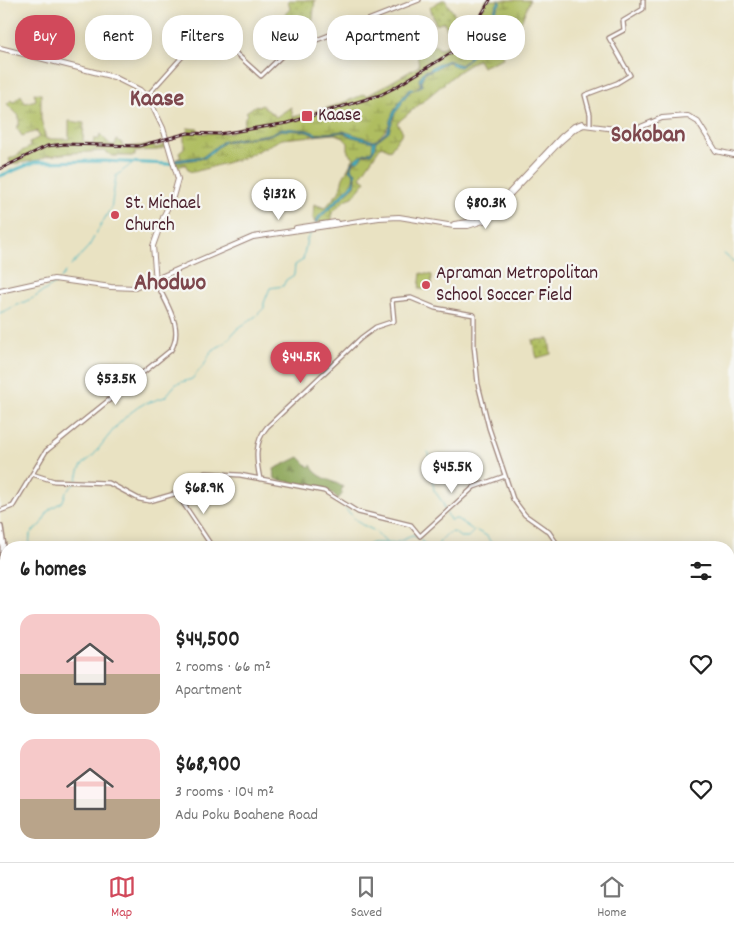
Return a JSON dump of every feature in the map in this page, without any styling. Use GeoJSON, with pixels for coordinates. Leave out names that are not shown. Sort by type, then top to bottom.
{"type":"FeatureCollection","features":[{"type":"Feature","properties":{"kind":"highway"},"geometry":{"type":"LineString","coordinates":[[0,527],[2,541]]}},
{"type":"Feature","properties":{"kind":"main road"},"geometry":{"type":"LineString","coordinates":[[0,49],[120,81],[148,96],[164,128],[178,179],[176,189],[152,249],[156,280]]}},
{"type":"Feature","properties":{"kind":"main road"},"geometry":{"type":"LineString","coordinates":[[0,291],[52,279],[126,289],[135,288],[256,236],[314,226],[363,219],[396,217],[458,226],[480,221],[496,212],[546,155],[575,129],[590,124],[634,131],[662,118],[690,117],[698,122],[716,151],[734,155]]}},
{"type":"Feature","properties":{"kind":"street"},"geometry":{"type":"LineString","coordinates":[[243,59],[261,76],[286,52],[419,0]]}},
{"type":"Feature","properties":{"kind":"street"},"geometry":{"type":"LineString","coordinates":[[590,124],[590,114],[585,96],[617,83],[630,75],[609,38],[624,30],[623,21],[643,9],[642,0]]}},
{"type":"Feature","properties":{"kind":"street"},"geometry":{"type":"LineString","coordinates":[[148,96],[180,60]]}},
{"type":"Feature","properties":{"kind":"street"},"geometry":{"type":"LineString","coordinates":[[0,511],[13,506],[46,451],[171,350],[176,340],[176,326],[156,280]]}},
{"type":"Feature","properties":{"kind":"street"},"geometry":{"type":"LineString","coordinates":[[260,479],[257,448],[259,438],[266,427],[314,385],[361,338],[376,327],[394,321],[392,300],[409,298],[435,308],[474,316],[474,346],[478,382],[489,428],[506,478],[520,510],[543,526],[555,541]]}},
{"type":"Feature","properties":{"kind":"street"},"geometry":{"type":"LineString","coordinates":[[32,474],[54,481],[109,483],[147,501],[177,494],[205,473],[235,474],[324,491],[358,512],[411,525],[420,536],[474,487],[506,478]]}},
{"type":"Feature","properties":{"kind":"street"},"geometry":{"type":"LineString","coordinates":[[177,494],[208,541]]}},
{"type":"Feature","properties":{"kind":"green space"},"geometry":{"type":"Polygon","coordinates":[[[288,0],[315,0],[313,15],[285,15],[290,9],[288,0]]]}},
{"type":"Feature","properties":{"kind":"green space"},"geometry":{"type":"Polygon","coordinates":[[[445,0],[455,15],[448,15],[448,28],[444,22],[438,24],[438,15],[433,15],[430,7],[445,0]]]}},
{"type":"Feature","properties":{"kind":"green space"},"geometry":{"type":"Polygon","coordinates":[[[486,0],[499,0],[494,15],[476,15],[486,0]]]}},
{"type":"Feature","properties":{"kind":"green space"},"geometry":{"type":"Polygon","coordinates":[[[501,0],[530,0],[524,15],[496,15],[495,10],[501,0]]]}},
{"type":"Feature","properties":{"kind":"green space"},"geometry":{"type":"Polygon","coordinates":[[[448,45],[448,60],[466,60],[460,65],[447,62],[425,70],[419,79],[421,85],[407,92],[381,136],[374,141],[343,131],[318,134],[307,130],[286,129],[270,134],[223,141],[204,156],[175,160],[181,157],[179,152],[184,148],[184,134],[188,134],[187,128],[198,129],[199,133],[229,133],[244,125],[245,117],[248,114],[246,112],[256,105],[258,107],[262,105],[276,117],[291,107],[293,117],[334,106],[365,94],[367,96],[419,66],[418,60],[438,60],[438,48],[439,49],[448,45]]]}},
{"type":"Feature","properties":{"kind":"green space"},"geometry":{"type":"Polygon","coordinates":[[[468,60],[478,60],[458,72],[397,123],[403,132],[390,150],[381,146],[360,177],[366,181],[353,197],[345,200],[332,213],[332,221],[317,223],[320,217],[355,186],[356,173],[351,169],[355,162],[361,156],[372,153],[376,147],[375,142],[389,131],[402,100],[410,91],[422,86],[421,81],[425,72],[431,71],[450,61],[460,67],[468,60]]]}},
{"type":"Feature","properties":{"kind":"green space"},"geometry":{"type":"Polygon","coordinates":[[[478,60],[498,60],[482,67],[478,60]]]}},
{"type":"Feature","properties":{"kind":"green space"},"geometry":{"type":"Polygon","coordinates":[[[34,93],[41,94],[41,119],[46,139],[69,139],[69,121],[84,123],[83,141],[93,144],[94,139],[99,139],[100,134],[111,145],[115,145],[117,140],[122,143],[122,147],[154,145],[155,148],[167,144],[168,146],[158,150],[135,151],[135,156],[112,156],[105,151],[71,153],[11,164],[9,159],[30,147],[29,143],[39,137],[37,131],[22,136],[16,127],[19,125],[19,116],[7,104],[11,100],[13,102],[21,95],[25,103],[36,100],[34,93]]]}},
{"type":"Feature","properties":{"kind":"green space"},"geometry":{"type":"Polygon","coordinates":[[[281,130],[305,131],[313,135],[344,132],[349,136],[374,142],[372,151],[358,157],[351,165],[349,170],[354,173],[353,181],[349,188],[319,216],[315,223],[313,218],[314,204],[325,208],[339,192],[343,178],[354,157],[348,153],[348,143],[341,136],[334,134],[282,139],[243,158],[194,172],[189,171],[185,164],[177,168],[175,162],[205,158],[224,142],[266,136],[281,130]]]}},
{"type":"Feature","properties":{"kind":"green space","name":"Apraman Metropolitan School Soccer Field"},"geometry":{"type":"Polygon","coordinates":[[[421,273],[432,275],[431,290],[419,289],[421,273]]]}},
{"type":"Feature","properties":{"kind":"green space"},"geometry":{"type":"Polygon","coordinates":[[[549,339],[551,354],[537,358],[532,340],[549,339]]]}},
{"type":"Feature","properties":{"kind":"green space"},"geometry":{"type":"Polygon","coordinates":[[[299,457],[309,467],[311,465],[320,476],[343,487],[341,491],[343,493],[338,499],[333,494],[319,487],[275,479],[274,469],[299,457]]]}},
{"type":"Feature","properties":{"kind":"water"},"geometry":{"type":"Polygon","coordinates":[[[499,0],[501,2],[496,10],[497,13],[493,15],[499,0]]]}},
{"type":"Feature","properties":{"kind":"water"},"geometry":{"type":"Polygon","coordinates":[[[448,60],[460,65],[468,60],[460,67],[452,65],[450,61],[431,71],[425,72],[421,81],[422,86],[417,88],[421,85],[419,79],[424,71],[430,70],[431,67],[448,60]]]}},
{"type":"Feature","properties":{"kind":"water"},"geometry":{"type":"Polygon","coordinates":[[[411,88],[415,89],[410,91],[403,100],[395,113],[389,131],[375,142],[376,146],[372,153],[364,154],[372,151],[373,142],[349,136],[344,132],[315,135],[305,131],[281,130],[270,135],[224,142],[205,158],[175,162],[175,160],[204,156],[223,141],[270,134],[282,128],[307,130],[318,134],[343,131],[374,141],[387,130],[394,111],[411,88]]]}},
{"type":"Feature","properties":{"kind":"water"},"geometry":{"type":"Polygon","coordinates":[[[364,154],[358,161],[354,161],[364,154]]]}},
{"type":"Feature","properties":{"kind":"water"},"geometry":{"type":"Polygon","coordinates":[[[354,161],[351,169],[356,173],[355,185],[315,223],[318,217],[353,183],[354,173],[349,170],[354,161]]]}},
{"type":"Feature","properties":{"kind":"waterway"},"geometry":{"type":"LineString","coordinates":[[0,176],[35,162],[102,161],[168,164],[174,162]]}},
{"type":"Feature","properties":{"kind":"waterway"},"geometry":{"type":"LineString","coordinates":[[111,209],[116,176],[134,162]]}},
{"type":"Feature","properties":{"kind":"waterway"},"geometry":{"type":"LineString","coordinates":[[71,266],[89,246],[109,211]]}},
{"type":"Feature","properties":{"kind":"waterway"},"geometry":{"type":"LineString","coordinates":[[258,314],[264,308],[270,288],[283,286],[286,280],[294,275],[295,265],[303,260],[307,239],[313,230]]}},
{"type":"Feature","properties":{"kind":"waterway"},"geometry":{"type":"LineString","coordinates":[[724,254],[734,262]]}},
{"type":"Feature","properties":{"kind":"waterway"},"geometry":{"type":"LineString","coordinates":[[61,278],[65,272]]}},
{"type":"Feature","properties":{"kind":"waterway"},"geometry":{"type":"LineString","coordinates":[[35,297],[59,281]]}},
{"type":"Feature","properties":{"kind":"waterway"},"geometry":{"type":"LineString","coordinates":[[0,313],[33,298]]}},
{"type":"Feature","properties":{"kind":"waterway"},"geometry":{"type":"LineString","coordinates":[[147,403],[165,397],[176,384],[192,379],[206,362],[211,351],[225,343],[237,329],[256,316]]}},
{"type":"Feature","properties":{"kind":"waterway"},"geometry":{"type":"LineString","coordinates":[[77,480],[82,466],[93,456],[112,431],[130,413],[145,403]]}},
{"type":"Feature","properties":{"kind":"waterway"},"geometry":{"type":"LineString","coordinates":[[428,452],[434,490],[443,503],[445,511]]}},
{"type":"Feature","properties":{"kind":"waterway"},"geometry":{"type":"LineString","coordinates":[[30,541],[30,534],[41,524],[49,510],[63,501],[66,492],[75,483]]}},
{"type":"Feature","properties":{"kind":"waterway"},"geometry":{"type":"LineString","coordinates":[[345,509],[352,515]]}},
{"type":"Feature","properties":{"kind":"waterway"},"geometry":{"type":"LineString","coordinates":[[447,514],[450,520],[457,519],[473,530]]}},
{"type":"Feature","properties":{"kind":"waterway"},"geometry":{"type":"LineString","coordinates":[[354,518],[362,525]]}},
{"type":"Feature","properties":{"kind":"waterway"},"geometry":{"type":"LineString","coordinates":[[363,525],[373,530]]}},
{"type":"Feature","properties":{"kind":"waterway"},"geometry":{"type":"LineString","coordinates":[[442,539],[448,533],[454,532],[460,537],[468,537],[475,530],[487,536],[490,541]]}},
{"type":"Feature","properties":{"kind":"waterway"},"geometry":{"type":"LineString","coordinates":[[374,531],[385,541]]}},
{"type":"Feature","properties":{"kind":"waterway"},"geometry":{"type":"LineString","coordinates":[[400,541],[412,536],[417,537]]}},
{"type":"Feature","properties":{"kind":"railway"},"geometry":{"type":"LineString","coordinates":[[0,169],[47,146],[65,144],[139,146],[188,133],[219,134],[288,123],[380,95],[454,51],[471,33],[490,0]]}},
{"type":"Feature","properties":{"kind":"place","name":"Kaase"},"geometry":{"type":"Point","coordinates":[307,116]}},
{"type":"Feature","properties":{"kind":"place","name":"St. Michael Church"},"geometry":{"type":"Point","coordinates":[115,215]}},
{"type":"Feature","properties":{"kind":"place","name":"Apraman Metropolitan School Soccer Field"},"geometry":{"type":"Point","coordinates":[426,285]}},
{"type":"Feature","properties":{"kind":"district","name":"Kaase"},"geometry":{"type":"Point","coordinates":[157,100]}},
{"type":"Feature","properties":{"kind":"district","name":"Sokoban"},"geometry":{"type":"Point","coordinates":[648,136]}},
{"type":"Feature","properties":{"kind":"district","name":"Ahodwo"},"geometry":{"type":"Point","coordinates":[170,284]}}]}
